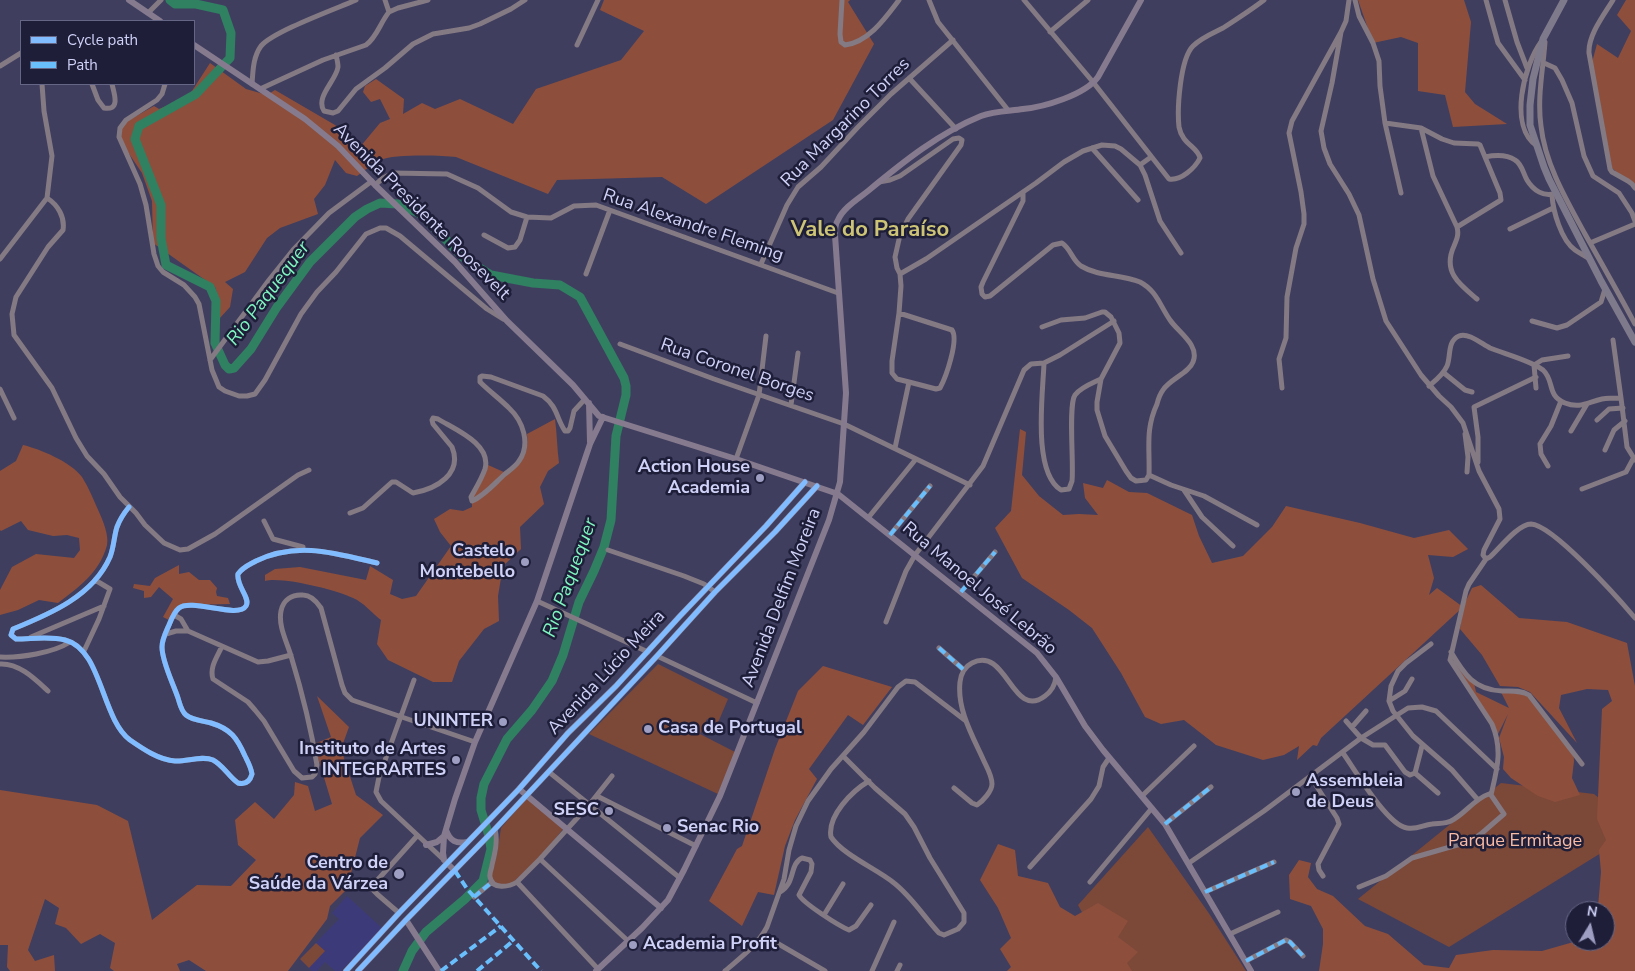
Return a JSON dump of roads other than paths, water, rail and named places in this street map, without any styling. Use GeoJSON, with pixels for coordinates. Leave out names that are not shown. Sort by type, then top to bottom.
{"type":"FeatureCollection","features":[{"type":"Feature","properties":{"kind":"highway"},"geometry":{"type":"LineString","coordinates":[[1564,0],[1544,37],[1533,79],[1530,125],[1554,194],[1635,342]]}},
{"type":"Feature","properties":{"kind":"main road"},"geometry":{"type":"LineString","coordinates":[[129,0],[158,20]]}},
{"type":"Feature","properties":{"kind":"main road","name":"Avenida Delfim Moreira"},"geometry":{"type":"LineString","coordinates":[[597,970],[670,898],[720,796],[838,494],[842,464],[846,394],[835,234],[838,220],[854,202],[920,150],[956,129],[983,116],[1008,110],[1042,106],[1074,94],[1093,82],[1098,77],[1141,0]]}},
{"type":"Feature","properties":{"kind":"main road","name":"Avenida Presidente Roosevelt"},"geometry":{"type":"LineString","coordinates":[[195,46],[322,132],[338,146],[454,262],[507,321],[606,418]]}},
{"type":"Feature","properties":{"kind":"main road"},"geometry":{"type":"LineString","coordinates":[[587,401],[590,444]]}},
{"type":"Feature","properties":{"kind":"main road"},"geometry":{"type":"LineString","coordinates":[[455,871],[446,862],[443,853],[445,833],[475,742],[537,601],[590,444],[606,418]]}},
{"type":"Feature","properties":{"kind":"main road","name":"Rua Manoel José Lebrão"},"geometry":{"type":"LineString","coordinates":[[606,418],[736,459],[838,494],[1038,653],[1056,677],[1085,726],[1164,824],[1189,863],[1251,971]]}},
{"type":"Feature","properties":{"kind":"main road","name":"Avenida Lúcio Meira"},"geometry":{"type":"LineString","coordinates":[[346,971],[446,862],[520,789],[568,733],[648,652],[805,482]]}},
{"type":"Feature","properties":{"kind":"main road","name":"Avenida Lúcio Meira"},"geometry":{"type":"LineString","coordinates":[[358,971],[494,831],[715,592],[818,486]]}},
{"type":"Feature","properties":{"kind":"main road"},"geometry":{"type":"LineString","coordinates":[[766,526],[775,532]]}},
{"type":"Feature","properties":{"kind":"main road"},"geometry":{"type":"LineString","coordinates":[[520,789],[660,908]]}},
{"type":"Feature","properties":{"kind":"main road"},"geometry":{"type":"LineString","coordinates":[[445,833],[453,841],[467,842]]}},
{"type":"Feature","properties":{"kind":"main road"},"geometry":{"type":"LineString","coordinates":[[426,845],[437,842],[445,833]]}},
{"type":"Feature","properties":{"kind":"main road"},"geometry":{"type":"LineString","coordinates":[[406,920],[439,971]]}},
{"type":"Feature","properties":{"kind":"street"},"geometry":{"type":"LineString","coordinates":[[252,84],[255,58],[266,42],[300,24],[356,0]]}},
{"type":"Feature","properties":{"kind":"street"},"geometry":{"type":"LineString","coordinates":[[386,0],[389,12]]}},
{"type":"Feature","properties":{"kind":"street"},"geometry":{"type":"LineString","coordinates":[[260,89],[368,43],[378,31],[389,12],[428,0]]}},
{"type":"Feature","properties":{"kind":"street"},"geometry":{"type":"LineString","coordinates":[[336,55],[338,62],[336,73],[324,94],[322,104],[324,111],[333,114],[338,111],[356,89],[418,41],[433,34],[469,28],[480,24],[526,0]]}},
{"type":"Feature","properties":{"kind":"street"},"geometry":{"type":"LineString","coordinates":[[577,45],[598,0]]}},
{"type":"Feature","properties":{"kind":"street"},"geometry":{"type":"LineString","coordinates":[[842,0],[840,34],[841,42],[846,45],[858,41],[874,29],[899,0]]}},
{"type":"Feature","properties":{"kind":"street"},"geometry":{"type":"LineString","coordinates":[[928,0],[938,22],[1008,110]]}},
{"type":"Feature","properties":{"kind":"street"},"geometry":{"type":"LineString","coordinates":[[1024,0],[1093,82],[1170,179],[1177,179],[1184,175],[1200,158],[1196,150],[1181,136],[1178,108],[1184,68],[1192,46],[1228,25],[1264,0]]}},
{"type":"Feature","properties":{"kind":"street"},"geometry":{"type":"LineString","coordinates":[[1050,32],[1088,0]]}},
{"type":"Feature","properties":{"kind":"street"},"geometry":{"type":"LineString","coordinates":[[1282,388],[1279,359],[1286,338],[1287,297],[1296,248],[1304,224],[1301,192],[1289,133],[1292,121],[1346,21],[1349,0]]}},
{"type":"Feature","properties":{"kind":"street"},"geometry":{"type":"LineString","coordinates":[[1355,0],[1380,61],[1380,86],[1385,123],[1400,193]]}},
{"type":"Feature","properties":{"kind":"street"},"geometry":{"type":"LineString","coordinates":[[1486,0],[1498,42],[1525,80]]}},
{"type":"Feature","properties":{"kind":"street"},"geometry":{"type":"LineString","coordinates":[[1506,0],[1517,42],[1527,68]]}},
{"type":"Feature","properties":{"kind":"street"},"geometry":{"type":"LineString","coordinates":[[1613,0],[1595,31],[1589,53],[1610,169],[1635,188]]}},
{"type":"Feature","properties":{"kind":"street"},"geometry":{"type":"LineString","coordinates":[[148,13],[159,2]]}},
{"type":"Feature","properties":{"kind":"street"},"geometry":{"type":"LineString","coordinates":[[1341,32],[1321,131],[1324,148],[1336,175],[1349,194],[1359,215],[1373,279],[1386,321],[1392,333],[1429,386],[1451,406],[1460,418],[1477,466],[1496,502],[1500,514],[1495,531],[1483,553],[1486,559]]}},
{"type":"Feature","properties":{"kind":"street"},"geometry":{"type":"LineString","coordinates":[[1537,147],[1527,138],[1521,123],[1521,109],[1527,68],[1532,54],[1544,37]]}},
{"type":"Feature","properties":{"kind":"street"},"geometry":{"type":"LineString","coordinates":[[1544,37],[1544,63],[1539,110],[1543,140],[1554,173],[1574,214],[1635,324]]}},
{"type":"Feature","properties":{"kind":"street","name":"Rua Margarino Torres"},"geometry":{"type":"LineString","coordinates":[[761,264],[787,205],[798,187],[821,167],[858,127],[909,78],[953,40]]}},
{"type":"Feature","properties":{"kind":"street"},"geometry":{"type":"LineString","coordinates":[[0,66],[20,53]]}},
{"type":"Feature","properties":{"kind":"street"},"geometry":{"type":"LineString","coordinates":[[1544,63],[1555,68],[1572,103],[1584,156],[1593,176],[1619,193],[1632,214],[1635,223],[1590,243]]}},
{"type":"Feature","properties":{"kind":"street"},"geometry":{"type":"LineString","coordinates":[[909,78],[956,129]]}},
{"type":"Feature","properties":{"kind":"street"},"geometry":{"type":"LineString","coordinates":[[0,259],[47,198],[52,156],[44,111],[42,85]]}},
{"type":"Feature","properties":{"kind":"street"},"geometry":{"type":"LineString","coordinates":[[92,85],[98,100],[106,109],[112,107],[115,103],[116,99],[112,85]]}},
{"type":"Feature","properties":{"kind":"street"},"geometry":{"type":"LineString","coordinates":[[165,85],[162,94],[157,100],[126,120],[120,128],[120,137],[140,184],[156,261],[163,272],[184,285],[196,297],[212,358],[216,382],[224,391],[239,396],[255,394],[265,380],[301,314],[317,292],[336,272],[366,234],[380,228],[386,228],[400,236],[486,309],[507,321]]}},
{"type":"Feature","properties":{"kind":"street"},"geometry":{"type":"LineString","coordinates":[[1521,109],[1530,105],[1539,110]]}},
{"type":"Feature","properties":{"kind":"street"},"geometry":{"type":"LineString","coordinates":[[1521,123],[1530,125],[1540,122]]}},
{"type":"Feature","properties":{"kind":"street"},"geometry":{"type":"LineString","coordinates":[[1385,123],[1422,128],[1447,141],[1480,145],[1500,193],[1501,200],[1457,227]]}},
{"type":"Feature","properties":{"kind":"street"},"geometry":{"type":"LineString","coordinates":[[1422,128],[1433,176],[1457,227],[1457,239],[1450,255],[1451,271],[1455,279],[1478,299]]}},
{"type":"Feature","properties":{"kind":"street"},"geometry":{"type":"LineString","coordinates":[[879,182],[900,176],[953,139],[959,138],[962,140],[961,145],[908,219],[900,234],[895,257],[901,286],[892,373],[897,379],[936,389],[940,388],[951,356],[955,337],[952,330],[899,313]]}},
{"type":"Feature","properties":{"kind":"street"},"geometry":{"type":"LineString","coordinates":[[900,274],[926,259],[1064,162],[1102,145],[1115,146],[1131,156],[1140,165],[1160,221],[1181,252]]}},
{"type":"Feature","properties":{"kind":"street"},"geometry":{"type":"LineString","coordinates":[[1092,148],[1138,200]]}},
{"type":"Feature","properties":{"kind":"street"},"geometry":{"type":"LineString","coordinates":[[1485,157],[1498,155],[1515,160],[1520,164],[1527,180],[1533,187],[1543,195],[1554,194],[1553,208],[1567,240],[1576,251],[1588,256],[1601,281]]}},
{"type":"Feature","properties":{"kind":"street"},"geometry":{"type":"LineString","coordinates":[[1140,165],[1151,157]]}},
{"type":"Feature","properties":{"kind":"street","name":"Rua Alexandre Fleming"},"geometry":{"type":"LineString","coordinates":[[212,358],[293,250],[329,213],[373,183],[393,173],[447,174],[478,188],[515,214],[527,217],[550,218],[579,205],[596,205],[838,293]]}},
{"type":"Feature","properties":{"kind":"street"},"geometry":{"type":"LineString","coordinates":[[1023,192],[1023,201],[981,287],[982,294],[985,297],[990,296],[1053,245],[1062,243],[1082,267],[1127,277],[1145,285],[1156,296],[1172,322],[1187,339],[1194,352],[1192,365],[1175,377],[1163,390],[1151,416],[1149,476],[1146,480],[1140,482],[1131,478],[1114,454],[1105,436],[1097,410],[1101,379],[1120,343],[1120,336],[1109,314],[1102,312],[1085,318],[1061,320],[1042,327]]}},
{"type":"Feature","properties":{"kind":"street"},"geometry":{"type":"LineString","coordinates":[[47,198],[54,203],[59,211],[63,220],[63,230],[43,253],[16,297],[12,314],[12,330],[52,388],[76,438],[87,456],[104,474],[120,497],[159,539],[164,543],[184,550],[215,534],[298,475],[309,470]]}},
{"type":"Feature","properties":{"kind":"street"},"geometry":{"type":"LineString","coordinates":[[1510,230],[1553,208]]}},
{"type":"Feature","properties":{"kind":"street"},"geometry":{"type":"LineString","coordinates":[[586,274],[610,210]]}},
{"type":"Feature","properties":{"kind":"street"},"geometry":{"type":"LineString","coordinates":[[484,235],[508,248],[515,247],[520,240],[527,217]]}},
{"type":"Feature","properties":{"kind":"street"},"geometry":{"type":"LineString","coordinates":[[1532,321],[1557,328],[1567,326],[1601,302],[1605,288]]}},
{"type":"Feature","properties":{"kind":"street"},"geometry":{"type":"LineString","coordinates":[[886,622],[906,571],[915,554],[970,485],[987,459],[1024,370],[1031,364],[1044,363],[1060,355],[1114,322]]}},
{"type":"Feature","properties":{"kind":"street"},"geometry":{"type":"LineString","coordinates":[[1429,386],[1444,373],[1448,364],[1450,348],[1455,339],[1461,335],[1534,365],[1545,373],[1553,394],[1561,401],[1577,406],[1621,398]]}},
{"type":"Feature","properties":{"kind":"street"},"geometry":{"type":"LineString","coordinates":[[736,459],[759,395],[766,336]]}},
{"type":"Feature","properties":{"kind":"street"},"geometry":{"type":"LineString","coordinates":[[1582,489],[1626,472],[1634,460],[1628,447],[1613,340]]}},
{"type":"Feature","properties":{"kind":"street","name":"Rua Coronel Borges"},"geometry":{"type":"LineString","coordinates":[[620,344],[844,424],[970,485]]}},
{"type":"Feature","properties":{"kind":"street"},"geometry":{"type":"LineString","coordinates":[[791,405],[798,354]]}},
{"type":"Feature","properties":{"kind":"street"},"geometry":{"type":"LineString","coordinates":[[1534,365],[1539,361],[1568,356]]}},
{"type":"Feature","properties":{"kind":"street"},"geometry":{"type":"LineString","coordinates":[[1044,363],[1041,424],[1043,452],[1049,476],[1061,490],[1069,489],[1072,480],[1073,398],[1078,392],[1101,379]]}},
{"type":"Feature","properties":{"kind":"street"},"geometry":{"type":"LineString","coordinates":[[1534,365],[1536,388]]}},
{"type":"Feature","properties":{"kind":"street"},"geometry":{"type":"LineString","coordinates":[[1444,373],[1465,390],[1472,392]]}},
{"type":"Feature","properties":{"kind":"street"},"geometry":{"type":"LineString","coordinates":[[350,513],[364,508],[392,482],[396,482],[413,493],[436,484],[451,474],[455,463],[454,451],[433,424],[432,420],[434,418],[476,442],[485,455],[486,466],[471,496],[472,501],[517,464],[525,448],[523,428],[515,414],[480,382],[480,377],[482,376],[491,377],[543,396],[557,410],[565,431],[568,431],[570,428],[574,411],[587,401]]}},
{"type":"Feature","properties":{"kind":"street"},"geometry":{"type":"LineString","coordinates":[[1477,466],[1478,437],[1474,407],[1536,377]]}},
{"type":"Feature","properties":{"kind":"street"},"geometry":{"type":"LineString","coordinates":[[895,448],[909,382]]}},
{"type":"Feature","properties":{"kind":"street"},"geometry":{"type":"LineString","coordinates":[[0,389],[8,402],[14,418]]}},
{"type":"Feature","properties":{"kind":"street"},"geometry":{"type":"LineString","coordinates":[[1548,466],[1541,454],[1540,444],[1552,426],[1561,401]]}},
{"type":"Feature","properties":{"kind":"street"},"geometry":{"type":"LineString","coordinates":[[1571,431],[1587,404]]}},
{"type":"Feature","properties":{"kind":"street"},"geometry":{"type":"LineString","coordinates":[[1597,420],[1608,408],[1623,408]]}},
{"type":"Feature","properties":{"kind":"street"},"geometry":{"type":"LineString","coordinates":[[1605,450],[1614,430],[1625,421]]}},
{"type":"Feature","properties":{"kind":"street"},"geometry":{"type":"LineString","coordinates":[[1465,429],[1468,458],[1467,472]]}},
{"type":"Feature","properties":{"kind":"street"},"geometry":{"type":"LineString","coordinates":[[868,518],[916,459]]}},
{"type":"Feature","properties":{"kind":"street"},"geometry":{"type":"LineString","coordinates":[[1149,476],[1204,496],[1257,525]]}},
{"type":"Feature","properties":{"kind":"street"},"geometry":{"type":"LineString","coordinates":[[890,535],[930,486]]}},
{"type":"Feature","properties":{"kind":"street"},"geometry":{"type":"LineString","coordinates":[[1184,490],[1202,517],[1233,546]]}},
{"type":"Feature","properties":{"kind":"street"},"geometry":{"type":"LineString","coordinates":[[129,507],[120,520],[111,555],[95,580],[82,592],[55,610],[12,631],[11,635],[14,639],[57,639],[70,642],[84,652],[116,724],[129,739],[156,756],[169,760],[210,759],[238,783],[248,782],[251,778],[251,770],[238,740],[233,734],[220,726],[188,717],[182,710],[163,654],[163,641],[174,615],[180,607],[234,610],[244,608],[247,600],[237,580],[241,570],[262,558],[274,554],[292,550],[311,549]]}},
{"type":"Feature","properties":{"kind":"street"},"geometry":{"type":"LineString","coordinates":[[264,521],[273,540],[377,563]]}},
{"type":"Feature","properties":{"kind":"street"},"geometry":{"type":"LineString","coordinates":[[1359,887],[1386,876],[1412,858],[1463,843],[1482,834],[1504,814],[1491,795],[1497,770],[1499,748],[1497,736],[1492,724],[1450,660],[1466,591],[1486,559],[1518,530],[1533,524],[1550,534],[1576,555],[1635,618]]}},
{"type":"Feature","properties":{"kind":"street"},"geometry":{"type":"LineString","coordinates":[[608,550],[684,576],[715,592]]}},
{"type":"Feature","properties":{"kind":"street"},"geometry":{"type":"LineString","coordinates":[[961,592],[995,552]]}},
{"type":"Feature","properties":{"kind":"street"},"geometry":{"type":"LineString","coordinates":[[84,652],[110,589],[95,580]]}},
{"type":"Feature","properties":{"kind":"street"},"geometry":{"type":"LineString","coordinates":[[222,646],[213,666],[213,679],[248,702],[256,710],[296,774],[302,778],[312,777],[315,774],[317,765],[291,654],[281,625],[281,611],[288,598],[295,595],[308,596],[318,603],[321,608],[342,685],[348,697],[475,742]]}},
{"type":"Feature","properties":{"kind":"street"},"geometry":{"type":"LineString","coordinates":[[537,601],[648,652]]}},
{"type":"Feature","properties":{"kind":"street"},"geometry":{"type":"LineString","coordinates":[[28,639],[104,606]]}},
{"type":"Feature","properties":{"kind":"street"},"geometry":{"type":"LineString","coordinates":[[174,615],[180,619],[188,631]]}},
{"type":"Feature","properties":{"kind":"street"},"geometry":{"type":"LineString","coordinates":[[166,634],[176,631],[188,631],[248,658],[263,662],[291,654]]}},
{"type":"Feature","properties":{"kind":"street"},"geometry":{"type":"LineString","coordinates":[[0,657],[37,654],[70,642]]}},
{"type":"Feature","properties":{"kind":"street"},"geometry":{"type":"LineString","coordinates":[[1431,644],[1398,671],[1391,686],[1389,701],[1396,714],[1413,736],[1422,746],[1452,770],[1478,800]]}},
{"type":"Feature","properties":{"kind":"street"},"geometry":{"type":"LineString","coordinates":[[939,648],[964,670]]}},
{"type":"Feature","properties":{"kind":"street"},"geometry":{"type":"LineString","coordinates":[[1451,652],[1470,680],[1479,686],[1522,692],[1529,695],[1582,764]]}},
{"type":"Feature","properties":{"kind":"street"},"geometry":{"type":"LineString","coordinates":[[657,656],[757,703]]}},
{"type":"Feature","properties":{"kind":"street"},"geometry":{"type":"LineString","coordinates":[[954,788],[977,805],[981,803],[991,790],[992,784],[989,772],[962,708],[960,685],[964,670],[974,662],[988,661],[1001,670],[1014,690],[1023,699],[1030,701],[1039,700],[1050,692],[1064,690]]}},
{"type":"Feature","properties":{"kind":"street"},"geometry":{"type":"LineString","coordinates":[[0,664],[9,664],[19,668],[48,691]]}},
{"type":"Feature","properties":{"kind":"street"},"geometry":{"type":"LineString","coordinates":[[1050,692],[1056,677]]}},
{"type":"Feature","properties":{"kind":"street"},"geometry":{"type":"LineString","coordinates":[[1389,701],[1405,691],[1412,679]]}},
{"type":"Feature","properties":{"kind":"street"},"geometry":{"type":"LineString","coordinates":[[414,680],[376,788],[378,797],[426,845],[446,862]]}},
{"type":"Feature","properties":{"kind":"street"},"geometry":{"type":"LineString","coordinates":[[725,971],[752,948],[763,935],[782,886],[789,850],[799,819],[815,789],[898,687],[906,681],[919,684],[966,721]]}},
{"type":"Feature","properties":{"kind":"street"},"geometry":{"type":"LineString","coordinates":[[1189,863],[1264,811],[1361,738],[1408,708],[1430,708],[1436,711],[1497,770]]}},
{"type":"Feature","properties":{"kind":"street"},"geometry":{"type":"LineString","coordinates":[[1352,727],[1366,711]]}},
{"type":"Feature","properties":{"kind":"street"},"geometry":{"type":"LineString","coordinates":[[1346,721],[1361,738],[1373,744],[1385,745],[1405,772],[1415,773],[1438,793]]}},
{"type":"Feature","properties":{"kind":"street"},"geometry":{"type":"LineString","coordinates":[[1142,796],[1194,746]]}},
{"type":"Feature","properties":{"kind":"street"},"geometry":{"type":"LineString","coordinates":[[1415,773],[1422,746]]}},
{"type":"Feature","properties":{"kind":"street"},"geometry":{"type":"LineString","coordinates":[[1342,753],[1381,808],[1393,821],[1403,827],[1418,829],[1430,824],[1450,822],[1487,794],[1491,795]]}},
{"type":"Feature","properties":{"kind":"street"},"geometry":{"type":"LineString","coordinates":[[843,756],[910,820],[930,858],[962,907],[965,918],[962,925],[948,934],[941,935],[895,884],[833,840],[830,830],[835,816],[853,791],[868,781]]}},
{"type":"Feature","properties":{"kind":"street"},"geometry":{"type":"LineString","coordinates":[[1030,867],[1091,799],[1098,786],[1103,767],[1109,758]]}},
{"type":"Feature","properties":{"kind":"street"},"geometry":{"type":"LineString","coordinates":[[549,772],[680,878]]}},
{"type":"Feature","properties":{"kind":"street"},"geometry":{"type":"LineString","coordinates":[[494,831],[496,849],[490,877],[492,882],[507,886],[517,882],[540,859],[597,796],[612,776]]}},
{"type":"Feature","properties":{"kind":"street"},"geometry":{"type":"LineString","coordinates":[[1310,776],[1339,824],[1318,864],[1323,876]]}},
{"type":"Feature","properties":{"kind":"street"},"geometry":{"type":"LineString","coordinates":[[1164,824],[1211,788]]}},
{"type":"Feature","properties":{"kind":"street"},"geometry":{"type":"LineString","coordinates":[[597,796],[696,846]]}},
{"type":"Feature","properties":{"kind":"street"},"geometry":{"type":"LineString","coordinates":[[1090,882],[1152,808]]}},
{"type":"Feature","properties":{"kind":"street"},"geometry":{"type":"LineString","coordinates":[[399,913],[374,891],[373,885],[417,836]]}},
{"type":"Feature","properties":{"kind":"street"},"geometry":{"type":"LineString","coordinates":[[780,892],[788,887],[799,858],[802,858],[810,860],[813,867],[799,895],[802,900],[849,930],[856,926],[871,904]]}},
{"type":"Feature","properties":{"kind":"street"},"geometry":{"type":"LineString","coordinates":[[540,859],[627,940]]}},
{"type":"Feature","properties":{"kind":"street"},"geometry":{"type":"LineString","coordinates":[[1205,892],[1274,862]]}},
{"type":"Feature","properties":{"kind":"street"},"geometry":{"type":"LineString","coordinates":[[474,897],[492,882]]}},
{"type":"Feature","properties":{"kind":"street"},"geometry":{"type":"LineString","coordinates":[[517,882],[597,970]]}},
{"type":"Feature","properties":{"kind":"street"},"geometry":{"type":"LineString","coordinates":[[824,914],[843,884]]}},
{"type":"Feature","properties":{"kind":"street"},"geometry":{"type":"LineString","coordinates":[[1230,934],[1278,912]]}},
{"type":"Feature","properties":{"kind":"street"},"geometry":{"type":"LineString","coordinates":[[872,971],[894,922]]}},
{"type":"Feature","properties":{"kind":"street"},"geometry":{"type":"LineString","coordinates":[[763,935],[825,971]]}},
{"type":"Feature","properties":{"kind":"street"},"geometry":{"type":"LineString","coordinates":[[1246,961],[1286,940],[1302,956]]}},
{"type":"Feature","properties":{"kind":"street"},"geometry":{"type":"LineString","coordinates":[[897,971],[900,965]]}},
{"type":"Feature","properties":{"kind":"waterway","name":"Rio Paquequer"},"geometry":{"type":"LineString","coordinates":[[170,0],[175,4],[196,4],[223,10],[231,33],[230,58],[196,94],[139,126],[135,139],[161,205],[161,238],[166,265],[210,287],[216,301],[215,343],[225,365],[229,369],[234,368],[251,349],[277,307],[310,262],[355,217],[380,203],[398,204],[421,214],[464,258],[491,275],[533,283],[560,285],[580,297],[624,378],[626,386],[626,395],[616,436],[611,520],[604,547],[579,602],[563,655],[552,681],[532,710],[507,739],[484,784],[481,810],[491,849],[483,881],[426,932],[412,951],[403,971]]}},
{"type":"Feature","properties":{"kind":"place","name":"Action House Academia"},"geometry":{"type":"Point","coordinates":[760,478]}},
{"type":"Feature","properties":{"kind":"place","name":"Castelo Montebello"},"geometry":{"type":"Point","coordinates":[525,562]}},
{"type":"Feature","properties":{"kind":"place","name":"UNINTER"},"geometry":{"type":"Point","coordinates":[503,722]}},
{"type":"Feature","properties":{"kind":"place","name":"Casa de Portugal"},"geometry":{"type":"Point","coordinates":[648,729]}},
{"type":"Feature","properties":{"kind":"place","name":"Instituto de Artes - INTEGRARTES"},"geometry":{"type":"Point","coordinates":[456,760]}},
{"type":"Feature","properties":{"kind":"place","name":"Assembleia de Deus"},"geometry":{"type":"Point","coordinates":[1296,792]}},
{"type":"Feature","properties":{"kind":"place","name":"SESC"},"geometry":{"type":"Point","coordinates":[609,811]}},
{"type":"Feature","properties":{"kind":"place","name":"Senac Rio"},"geometry":{"type":"Point","coordinates":[667,828]}},
{"type":"Feature","properties":{"kind":"place","name":"Centro de Saúde da Várzea"},"geometry":{"type":"Point","coordinates":[399,874]}},
{"type":"Feature","properties":{"kind":"place","name":"Academia Profit"},"geometry":{"type":"Point","coordinates":[633,945]}},
{"type":"Feature","properties":{"kind":"district","name":"Vale do Paraíso"},"geometry":{"type":"Point","coordinates":[870,231]}},
{"type":"Feature","properties":{"kind":"park label","name":"Parque Ermitage"},"geometry":{"type":"Point","coordinates":[1515,842]}}]}
